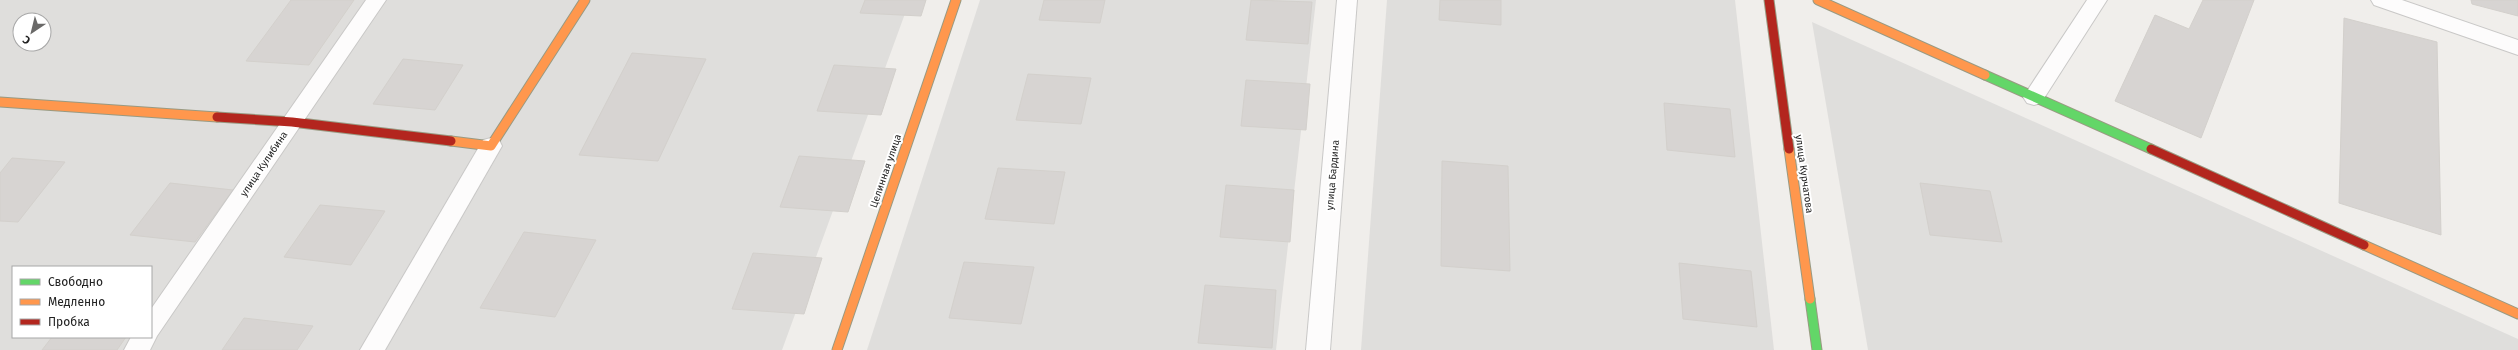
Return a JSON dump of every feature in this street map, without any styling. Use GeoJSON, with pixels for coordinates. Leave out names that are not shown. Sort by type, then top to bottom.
{"type":"FeatureCollection","features":[{"type":"Feature","properties":{"kind":"street","name":"улица Кулибина"},"geometry":{"type":"LineString","coordinates":[[152,327],[376,0]]}},
{"type":"Feature","properties":{"kind":"street"},"geometry":{"type":"LineString","coordinates":[[372,350],[491,146],[585,0]]}},
{"type":"Feature","properties":{"kind":"street","name":"Целинная улица"},"geometry":{"type":"LineString","coordinates":[[837,350],[956,0]]}},
{"type":"Feature","properties":{"kind":"street","name":"улица Бардина"},"geometry":{"type":"LineString","coordinates":[[1318,350],[1347,0]]}},
{"type":"Feature","properties":{"kind":"street","name":"улица Курчатова"},"geometry":{"type":"LineString","coordinates":[[1769,0],[1817,350]]}},
{"type":"Feature","properties":{"kind":"street"},"geometry":{"type":"LineString","coordinates":[[1818,0],[2518,314]]}},
{"type":"Feature","properties":{"kind":"street"},"geometry":{"type":"LineString","coordinates":[[2034,97],[2096,0]]}},
{"type":"Feature","properties":{"kind":"street"},"geometry":{"type":"LineString","coordinates":[[2381,0],[2518,48]]}},
{"type":"Feature","properties":{"kind":"street"},"geometry":{"type":"LineString","coordinates":[[0,102],[292,122],[491,146]]}},
{"type":"Feature","properties":{"kind":"street"},"geometry":{"type":"LineString","coordinates":[[136,350],[144,338]]}},
{"type":"Feature","properties":{"kind":"shaded area"},"geometry":{"type":"Polygon","coordinates":[[[0,0],[910,0],[782,350],[0,350],[0,0]]]}},
{"type":"Feature","properties":{"kind":"shaded area"},"geometry":{"type":"Polygon","coordinates":[[[980,0],[1316,0],[1276,350],[867,350],[980,0]]]}},
{"type":"Feature","properties":{"kind":"shaded area"},"geometry":{"type":"Polygon","coordinates":[[[1387,0],[1735,0],[1774,350],[1361,350],[1387,0]]]}},
{"type":"Feature","properties":{"kind":"shaded area"},"geometry":{"type":"Polygon","coordinates":[[[1812,22],[2518,339],[2518,350],[1868,350],[1812,22]]]}},
{"type":"Feature","properties":{"kind":"building"},"geometry":{"type":"Polygon","coordinates":[[[291,0],[354,0],[309,65],[246,61],[291,0]]]}},
{"type":"Feature","properties":{"kind":"building"},"geometry":{"type":"Polygon","coordinates":[[[865,0],[926,0],[921,16],[860,13],[865,0]]]}},
{"type":"Feature","properties":{"kind":"building"},"geometry":{"type":"Polygon","coordinates":[[[1044,0],[1105,0],[1100,23],[1039,20],[1044,0]]]}},
{"type":"Feature","properties":{"kind":"building"},"geometry":{"type":"Polygon","coordinates":[[[1251,0],[1312,2],[1308,44],[1246,40],[1251,0]]]}},
{"type":"Feature","properties":{"kind":"building"},"geometry":{"type":"Polygon","coordinates":[[[1440,0],[1501,0],[1501,25],[1439,20],[1440,0]]]}},
{"type":"Feature","properties":{"kind":"building"},"geometry":{"type":"Polygon","coordinates":[[[2203,0],[2254,0],[2201,138],[2115,101],[2155,15],[2189,29],[2203,0]]]}},
{"type":"Feature","properties":{"kind":"building"},"geometry":{"type":"Polygon","coordinates":[[[2471,0],[2518,0],[2518,16],[2472,4],[2471,0]]]}},
{"type":"Feature","properties":{"kind":"building"},"geometry":{"type":"Polygon","coordinates":[[[2344,18],[2437,42],[2441,235],[2339,203],[2344,18]]]}},
{"type":"Feature","properties":{"kind":"building"},"geometry":{"type":"Polygon","coordinates":[[[632,53],[706,59],[658,161],[579,155],[632,53]]]}},
{"type":"Feature","properties":{"kind":"building"},"geometry":{"type":"Polygon","coordinates":[[[403,59],[463,65],[435,110],[373,104],[403,59]]]}},
{"type":"Feature","properties":{"kind":"building"},"geometry":{"type":"Polygon","coordinates":[[[834,65],[896,69],[881,115],[817,111],[834,65]]]}},
{"type":"Feature","properties":{"kind":"building"},"geometry":{"type":"Polygon","coordinates":[[[1028,74],[1091,78],[1081,124],[1016,120],[1028,74]]]}},
{"type":"Feature","properties":{"kind":"building"},"geometry":{"type":"Polygon","coordinates":[[[1246,80],[1310,84],[1306,130],[1241,126],[1246,80]]]}},
{"type":"Feature","properties":{"kind":"building"},"geometry":{"type":"Polygon","coordinates":[[[1664,103],[1730,109],[1735,157],[1667,150],[1664,103]]]}},
{"type":"Feature","properties":{"kind":"building"},"geometry":{"type":"Polygon","coordinates":[[[799,156],[865,161],[848,212],[780,207],[799,156]]]}},
{"type":"Feature","properties":{"kind":"building"},"geometry":{"type":"Polygon","coordinates":[[[12,158],[65,162],[18,222],[0,221],[0,173],[12,158]]]}},
{"type":"Feature","properties":{"kind":"building"},"geometry":{"type":"Polygon","coordinates":[[[1442,161],[1508,166],[1510,271],[1441,266],[1442,161]]]}},
{"type":"Feature","properties":{"kind":"building"},"geometry":{"type":"Polygon","coordinates":[[[998,168],[1065,172],[1054,224],[985,219],[998,168]]]}},
{"type":"Feature","properties":{"kind":"building"},"geometry":{"type":"Polygon","coordinates":[[[170,183],[233,190],[195,242],[130,235],[170,183]]]}},
{"type":"Feature","properties":{"kind":"building"},"geometry":{"type":"Polygon","coordinates":[[[1920,183],[1990,191],[2002,242],[1930,235],[1920,183]]]}},
{"type":"Feature","properties":{"kind":"building"},"geometry":{"type":"Polygon","coordinates":[[[1226,185],[1294,190],[1290,242],[1220,237],[1226,185]]]}},
{"type":"Feature","properties":{"kind":"building"},"geometry":{"type":"Polygon","coordinates":[[[320,205],[385,211],[351,265],[284,257],[320,205]]]}},
{"type":"Feature","properties":{"kind":"building"},"geometry":{"type":"Polygon","coordinates":[[[524,232],[596,240],[555,317],[480,308],[524,232]]]}},
{"type":"Feature","properties":{"kind":"building"},"geometry":{"type":"Polygon","coordinates":[[[753,253],[822,258],[804,314],[732,309],[753,253]]]}},
{"type":"Feature","properties":{"kind":"building"},"geometry":{"type":"Polygon","coordinates":[[[964,262],[1034,267],[1021,324],[949,318],[964,262]]]}},
{"type":"Feature","properties":{"kind":"building"},"geometry":{"type":"Polygon","coordinates":[[[1679,263],[1751,271],[1757,327],[1683,319],[1679,263]]]}},
{"type":"Feature","properties":{"kind":"building"},"geometry":{"type":"Polygon","coordinates":[[[1205,285],[1276,290],[1272,348],[1198,343],[1205,285]]]}},
{"type":"Feature","properties":{"kind":"building"},"geometry":{"type":"Polygon","coordinates":[[[244,318],[313,326],[297,350],[222,350],[244,318]]]}},
{"type":"Feature","properties":{"kind":"building"},"geometry":{"type":"Polygon","coordinates":[[[51,338],[125,338],[117,350],[42,350],[51,338]]]}},
{"type":"Feature","properties":{"kind":"traffic: fast"},"geometry":{"type":"LineString","coordinates":[[1985,75],[2151,149]]}},
{"type":"Feature","properties":{"kind":"traffic: fast"},"geometry":{"type":"LineString","coordinates":[[1810,299],[1817,350]]}},
{"type":"Feature","properties":{"kind":"traffic: slow"},"geometry":{"type":"LineString","coordinates":[[451,141],[491,146],[585,0]]}},
{"type":"Feature","properties":{"kind":"traffic: slow"},"geometry":{"type":"LineString","coordinates":[[837,350],[956,0]]}},
{"type":"Feature","properties":{"kind":"traffic: slow"},"geometry":{"type":"LineString","coordinates":[[1818,0],[1985,75]]}},
{"type":"Feature","properties":{"kind":"traffic: slow"},"geometry":{"type":"LineString","coordinates":[[0,102],[217,117]]}},
{"type":"Feature","properties":{"kind":"traffic: slow"},"geometry":{"type":"LineString","coordinates":[[1789,149],[1810,299]]}},
{"type":"Feature","properties":{"kind":"traffic: slow"},"geometry":{"type":"LineString","coordinates":[[2364,245],[2518,314]]}},
{"type":"Feature","properties":{"kind":"traffic: jam"},"geometry":{"type":"LineString","coordinates":[[1769,0],[1789,149]]}},
{"type":"Feature","properties":{"kind":"traffic: jam"},"geometry":{"type":"LineString","coordinates":[[217,117],[292,122],[451,141]]}},
{"type":"Feature","properties":{"kind":"traffic: jam"},"geometry":{"type":"LineString","coordinates":[[2151,149],[2364,245]]}}]}
